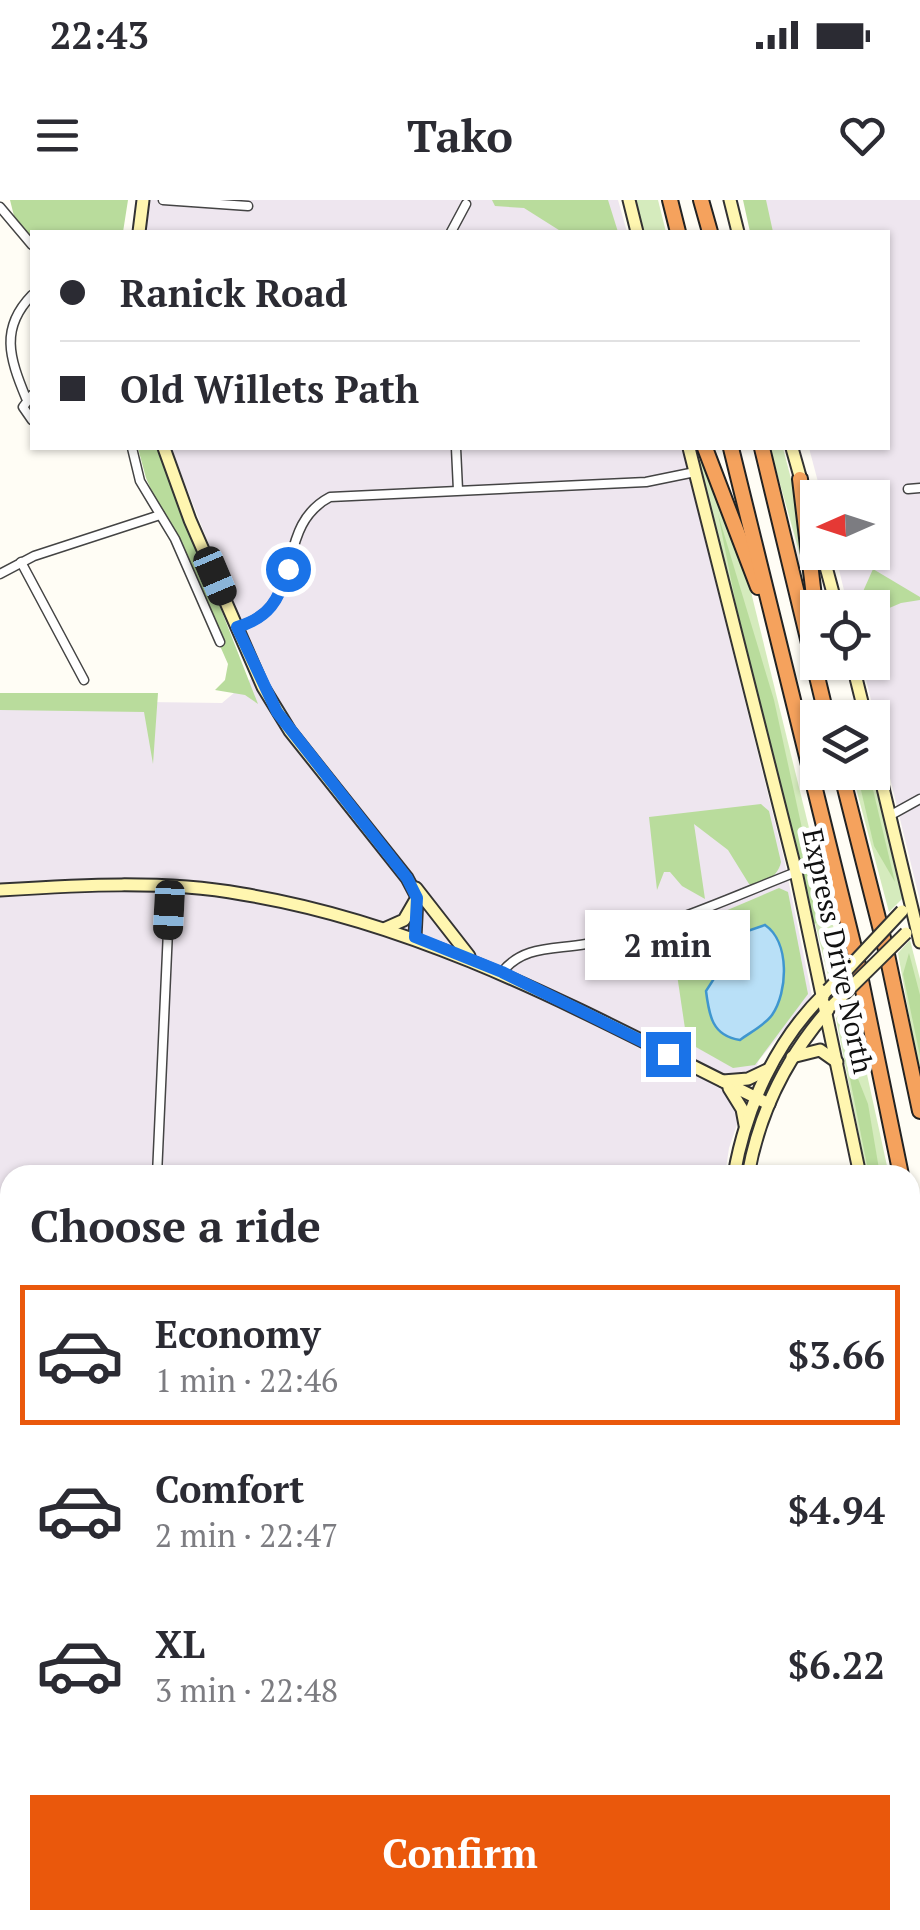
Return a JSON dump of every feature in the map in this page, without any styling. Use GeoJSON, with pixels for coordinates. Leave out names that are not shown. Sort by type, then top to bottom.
{"type":"FeatureCollection","features":[{"type":"Feature","properties":{"kind":"highway"},"geometry":{"type":"LineString","coordinates":[[670,200],[678,230]]}},
{"type":"Feature","properties":{"kind":"highway"},"geometry":{"type":"LineString","coordinates":[[701,200],[709,230]]}},
{"type":"Feature","properties":{"kind":"highway"},"geometry":{"type":"LineString","coordinates":[[707,450],[758,588],[800,728]]}},
{"type":"Feature","properties":{"kind":"highway"},"geometry":{"type":"LineString","coordinates":[[731,450],[800,727]]}},
{"type":"Feature","properties":{"kind":"highway"},"geometry":{"type":"LineString","coordinates":[[762,450],[823,700]]}},
{"type":"Feature","properties":{"kind":"highway"},"geometry":{"type":"LineString","coordinates":[[800,478],[813,590]]}},
{"type":"Feature","properties":{"kind":"highway"},"geometry":{"type":"LineString","coordinates":[[820,680],[820,688]]}},
{"type":"Feature","properties":{"kind":"highway"},"geometry":{"type":"LineString","coordinates":[[815,790],[856,956],[899,1165]]}},
{"type":"Feature","properties":{"kind":"highway"},"geometry":{"type":"LineString","coordinates":[[846,790],[886,950],[920,1111]]}},
{"type":"Feature","properties":{"kind":"main road"},"geometry":{"type":"LineString","coordinates":[[139,230],[143,200]]}},
{"type":"Feature","properties":{"kind":"main road"},"geometry":{"type":"LineString","coordinates":[[629,200],[636,230]]}},
{"type":"Feature","properties":{"kind":"main road"},"geometry":{"type":"LineString","coordinates":[[730,200],[738,230]]}},
{"type":"Feature","properties":{"kind":"main road"},"geometry":{"type":"LineString","coordinates":[[165,450],[237,627],[277,712],[472,959]]}},
{"type":"Feature","properties":{"kind":"main road","name":"Express Drive North"},"geometry":{"type":"LineString","coordinates":[[690,450],[830,1009],[858,1165]]}},
{"type":"Feature","properties":{"kind":"main road"},"geometry":{"type":"LineString","coordinates":[[793,450],[800,478]]}},
{"type":"Feature","properties":{"kind":"main road"},"geometry":{"type":"LineString","coordinates":[[884,790],[920,942]]}},
{"type":"Feature","properties":{"kind":"main road"},"geometry":{"type":"LineString","coordinates":[[905,872],[920,880]]}},
{"type":"Feature","properties":{"kind":"main road"},"geometry":{"type":"LineString","coordinates":[[407,878],[417,898],[415,937]]}},
{"type":"Feature","properties":{"kind":"main road"},"geometry":{"type":"LineString","coordinates":[[0,890],[170,886],[244,894],[384,928],[502,972],[769,1104]]}},
{"type":"Feature","properties":{"kind":"main road"},"geometry":{"type":"LineString","coordinates":[[384,928],[404,920],[417,898]]}},
{"type":"Feature","properties":{"kind":"main road"},"geometry":{"type":"LineString","coordinates":[[736,1165],[756,1098],[796,1023],[911,902]]}},
{"type":"Feature","properties":{"kind":"main road"},"geometry":{"type":"LineString","coordinates":[[751,1165],[769,1104],[792,1057],[830,1009],[914,926]]}},
{"type":"Feature","properties":{"kind":"main road"},"geometry":{"type":"LineString","coordinates":[[792,1057],[820,1050],[837,1062]]}},
{"type":"Feature","properties":{"kind":"main road"},"geometry":{"type":"LineString","coordinates":[[723,1081],[748,1078],[770,1067]]}},
{"type":"Feature","properties":{"kind":"main road"},"geometry":{"type":"LineString","coordinates":[[723,1081],[736,1095],[745,1128]]}},
{"type":"Feature","properties":{"kind":"street"},"geometry":{"type":"LineString","coordinates":[[163,200],[248,206]]}},
{"type":"Feature","properties":{"kind":"street"},"geometry":{"type":"LineString","coordinates":[[452,230],[466,204]]}},
{"type":"Feature","properties":{"kind":"street"},"geometry":{"type":"LineString","coordinates":[[0,208],[30,244]]}},
{"type":"Feature","properties":{"kind":"street"},"geometry":{"type":"LineString","coordinates":[[29,396],[6,346],[6,330],[18,308],[30,297]]}},
{"type":"Feature","properties":{"kind":"street"},"geometry":{"type":"LineString","coordinates":[[132,450],[140,481],[175,539],[220,642]]}},
{"type":"Feature","properties":{"kind":"street"},"geometry":{"type":"LineString","coordinates":[[456,450],[458,490]]}},
{"type":"Feature","properties":{"kind":"street"},"geometry":{"type":"LineString","coordinates":[[237,627],[262,619],[272,607],[282,591],[300,524],[318,503],[349,494],[646,482],[695,472]]}},
{"type":"Feature","properties":{"kind":"street"},"geometry":{"type":"LineString","coordinates":[[908,489],[920,488]]}},
{"type":"Feature","properties":{"kind":"street"},"geometry":{"type":"LineString","coordinates":[[0,574],[21,562],[160,515]]}},
{"type":"Feature","properties":{"kind":"street"},"geometry":{"type":"LineString","coordinates":[[21,562],[84,680]]}},
{"type":"Feature","properties":{"kind":"street"},"geometry":{"type":"LineString","coordinates":[[891,815],[920,799]]}},
{"type":"Feature","properties":{"kind":"street"},"geometry":{"type":"LineString","coordinates":[[502,972],[525,952],[656,928],[796,872]]}},
{"type":"Feature","properties":{"kind":"street"},"geometry":{"type":"LineString","coordinates":[[157,1165],[170,886]]}},
{"type":"Feature","properties":{"kind":"shaded area"},"geometry":{"type":"Polygon","coordinates":[[[147,200],[618,200],[626,230],[144,230],[147,200]]]}},
{"type":"Feature","properties":{"kind":"shaded area"},"geometry":{"type":"Polygon","coordinates":[[[749,200],[920,200],[920,901],[890,778],[890,700],[871,700],[866,680],[890,680],[890,590],[844,590],[839,570],[890,570],[890,480],[817,480],[810,450],[890,450],[890,230],[756,230],[749,200]]]}},
{"type":"Feature","properties":{"kind":"shaded area"},"geometry":{"type":"Polygon","coordinates":[[[172,450],[682,450],[784,859],[812,996],[759,1060],[726,1165],[0,1165],[0,700],[222,703],[259,672],[172,450]]]}},
{"type":"Feature","properties":{"kind":"green space"},"geometry":{"type":"Polygon","coordinates":[[[10,200],[128,200],[123,230],[30,230],[30,238],[15,220],[10,200]]]}},
{"type":"Feature","properties":{"kind":"green space"},"geometry":{"type":"Polygon","coordinates":[[[492,200],[608,200],[617,230],[559,230],[524,208],[495,206],[492,200]]]}},
{"type":"Feature","properties":{"kind":"green space"},"geometry":{"type":"Polygon","coordinates":[[[634,200],[658,200],[666,230],[641,230],[634,200]]]}},
{"type":"Feature","properties":{"kind":"green space"},"geometry":{"type":"Polygon","coordinates":[[[743,200],[766,200],[773,230],[750,230],[743,200]]]}},
{"type":"Feature","properties":{"kind":"green space"},"geometry":{"type":"Polygon","coordinates":[[[139,450],[159,450],[258,704],[245,695],[215,690],[225,680],[228,664],[146,478],[139,450]]]}},
{"type":"Feature","properties":{"kind":"green space"},"geometry":{"type":"Polygon","coordinates":[[[697,450],[702,450],[751,592],[842,962],[828,975],[697,450]]]}},
{"type":"Feature","properties":{"kind":"green space"},"geometry":{"type":"Polygon","coordinates":[[[771,450],[784,450],[797,502],[800,555],[771,450]]]}},
{"type":"Feature","properties":{"kind":"green space"},"geometry":{"type":"Polygon","coordinates":[[[718,514],[774,700],[822,920],[814,924],[737,609],[718,514]]]}},
{"type":"Feature","properties":{"kind":"green space"},"geometry":{"type":"Polygon","coordinates":[[[875,570],[920,600],[890,608],[890,590],[864,590],[875,570]]]}},
{"type":"Feature","properties":{"kind":"green space"},"geometry":{"type":"Polygon","coordinates":[[[0,693],[158,693],[153,764],[144,712],[0,710],[0,693]]]}},
{"type":"Feature","properties":{"kind":"green space"},"geometry":{"type":"Polygon","coordinates":[[[857,790],[878,790],[904,897],[889,912],[857,790]]]}},
{"type":"Feature","properties":{"kind":"green space"},"geometry":{"type":"Polygon","coordinates":[[[861,790],[873,790],[895,882],[874,846],[861,790]]]}},
{"type":"Feature","properties":{"kind":"green space"},"geometry":{"type":"Polygon","coordinates":[[[761,804],[769,811],[781,862],[769,879],[749,884],[728,850],[694,824],[705,899],[682,886],[670,872],[664,872],[657,890],[649,817],[761,804]]]}},
{"type":"Feature","properties":{"kind":"green space"},"geometry":{"type":"Polygon","coordinates":[[[779,888],[788,892],[808,994],[755,1065],[733,1068],[687,1042],[671,934],[779,888]]]}},
{"type":"Feature","properties":{"kind":"green space"},"geometry":{"type":"Polygon","coordinates":[[[910,940],[920,979],[920,1077],[898,953],[910,940]]]}},
{"type":"Feature","properties":{"kind":"green space"},"geometry":{"type":"Polygon","coordinates":[[[909,953],[920,995],[920,1056],[903,974],[909,953]]]}},
{"type":"Feature","properties":{"kind":"green space"},"geometry":{"type":"Polygon","coordinates":[[[851,1001],[887,1165],[865,1165],[836,1018],[851,1001]]]}},
{"type":"Feature","properties":{"kind":"green space"},"geometry":{"type":"Polygon","coordinates":[[[851,1061],[868,1104],[878,1165],[867,1165],[847,1064],[851,1061]]]}},
{"type":"Feature","properties":{"kind":"water"},"geometry":{"type":"Polygon","coordinates":[[[765,925],[779,943],[782,955],[781,994],[765,1022],[740,1040],[731,1038],[714,1023],[706,991],[726,960],[724,939],[765,925]]]}},
{"type":"Feature","properties":{"kind":"route"},"geometry":{"type":"LineString","coordinates":[[288,569],[282,591],[262,619],[237,627],[277,712],[407,878],[417,898],[415,937],[502,972],[668,1054]]}}]}
